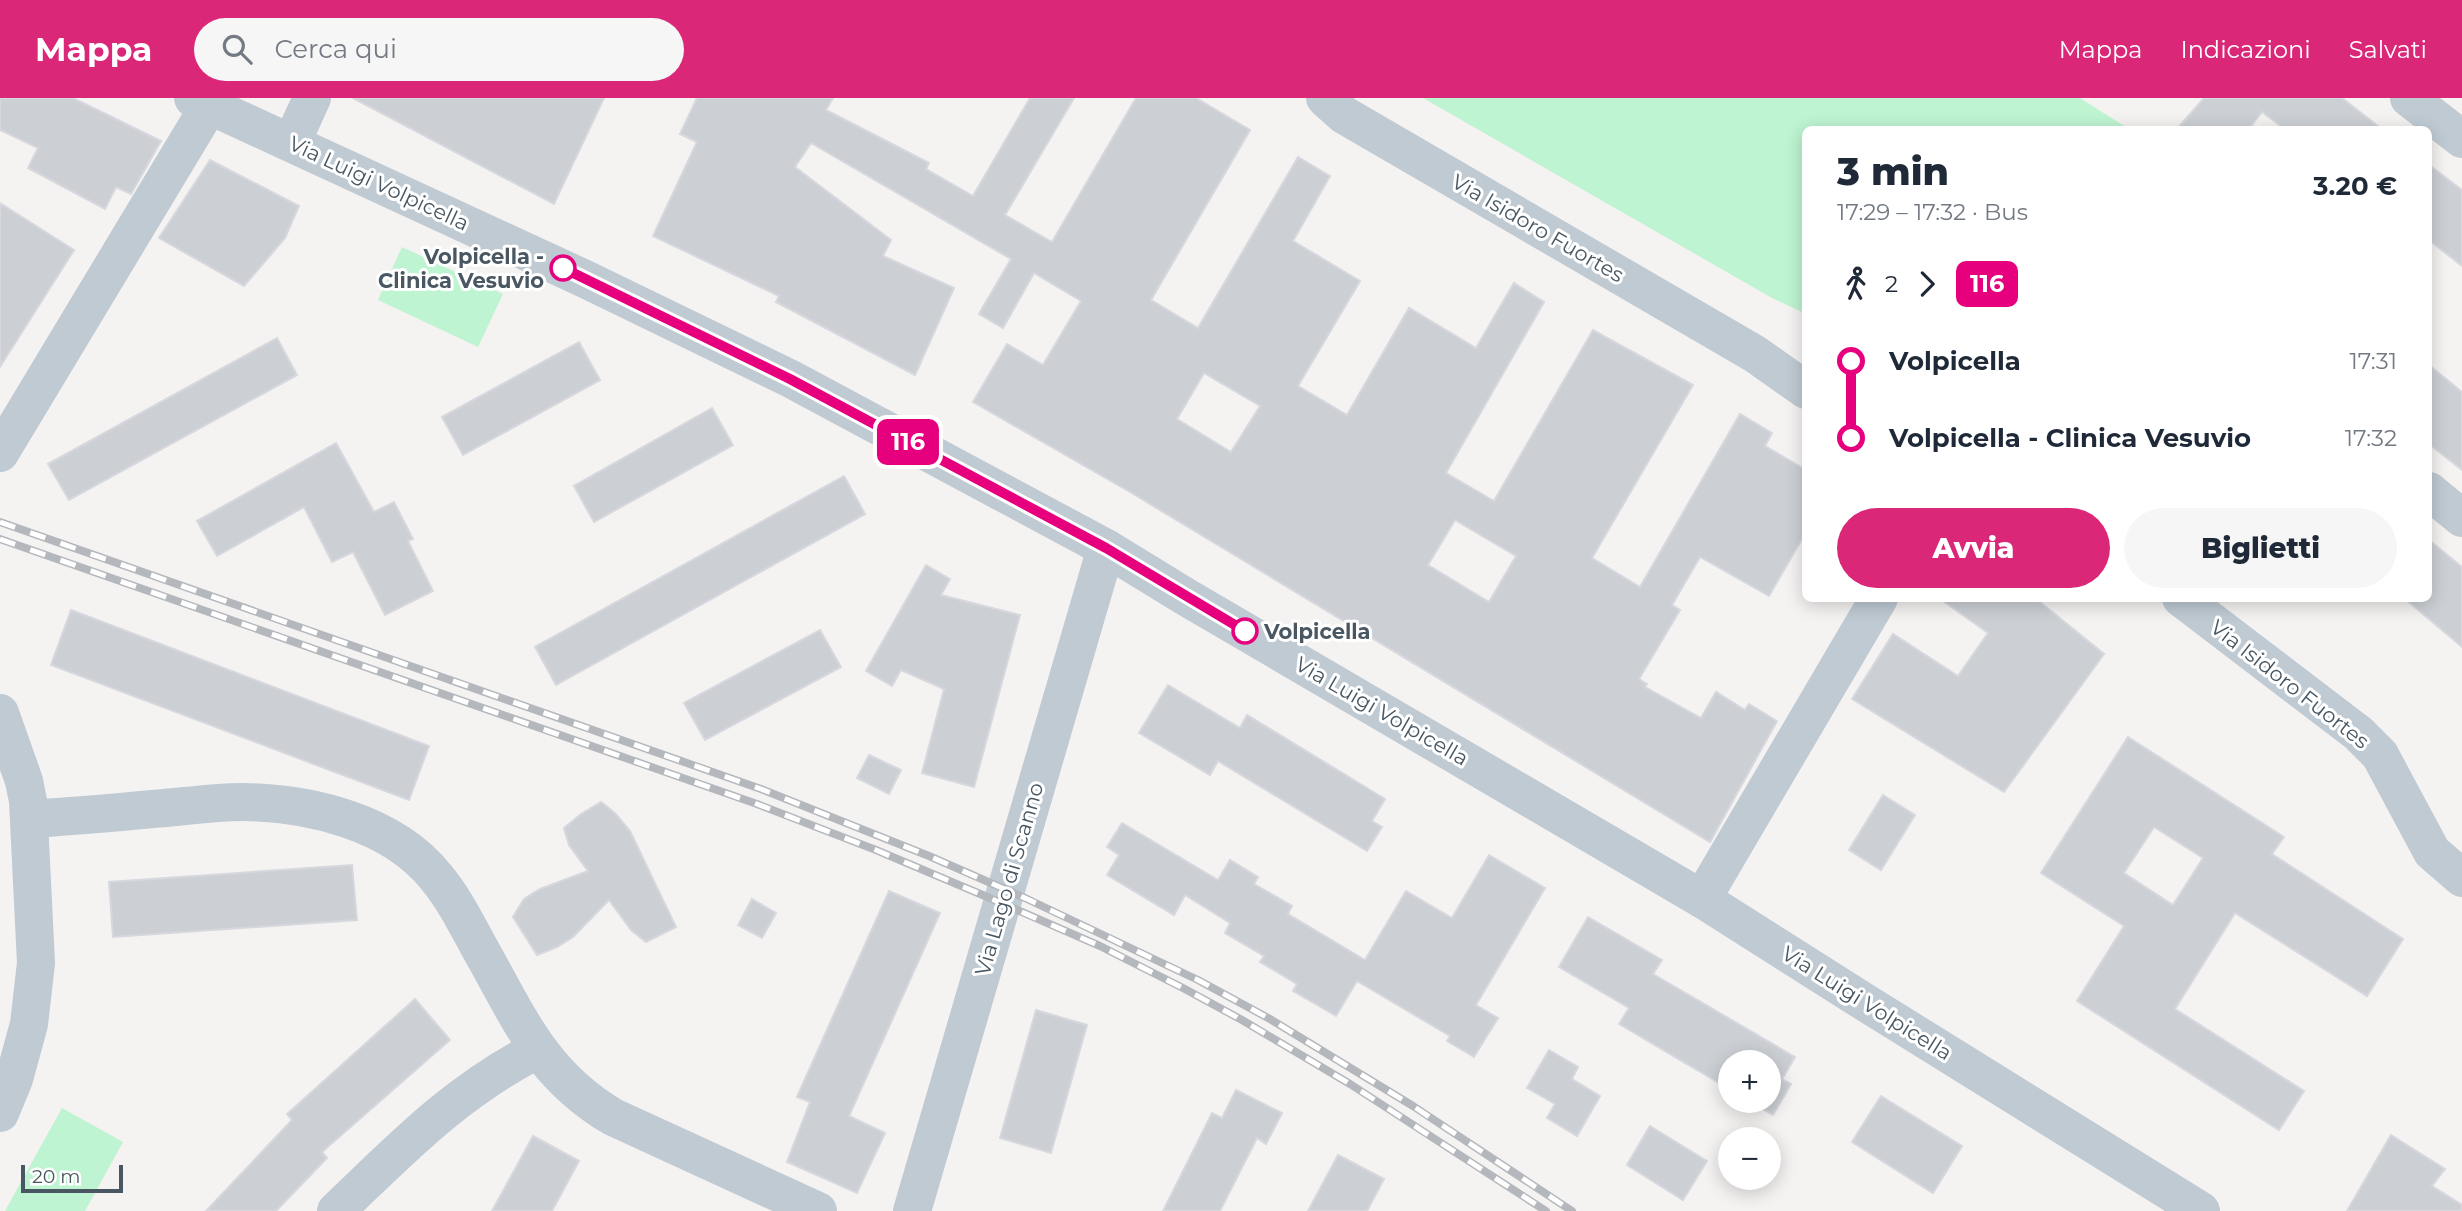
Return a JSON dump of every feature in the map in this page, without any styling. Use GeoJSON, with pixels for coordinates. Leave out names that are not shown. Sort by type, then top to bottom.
{"type":"FeatureCollection","features":[{"type":"Feature","properties":{"kind":"street"},"geometry":{"type":"LineString","coordinates":[[292,142],[312,98]]}},
{"type":"Feature","properties":{"kind":"street","name":"Via Isidoro Fuortes"},"geometry":{"type":"LineString","coordinates":[[1325,98],[1344,115],[1755,355],[1802,387]]}},
{"type":"Feature","properties":{"kind":"street"},"geometry":{"type":"LineString","coordinates":[[2409,98],[2462,139]]}},
{"type":"Feature","properties":{"kind":"street"},"geometry":{"type":"LineString","coordinates":[[0,453],[201,102]]}},
{"type":"Feature","properties":{"kind":"street","name":"Via Luigi Volpicella"},"geometry":{"type":"LineString","coordinates":[[201,102],[597,285],[790,379],[1106,548],[1702,899],[2201,1211]]}},
{"type":"Feature","properties":{"kind":"street","name":"Via Isidoro Fuortes"},"geometry":{"type":"LineString","coordinates":[[1755,355],[1802,360]]}},
{"type":"Feature","properties":{"kind":"street"},"geometry":{"type":"LineString","coordinates":[[2432,493],[2462,517]]}},
{"type":"Feature","properties":{"kind":"street","name":"Via Lago di Scanno"},"geometry":{"type":"LineString","coordinates":[[912,1211],[1106,548]]}},
{"type":"Feature","properties":{"kind":"street"},"geometry":{"type":"LineString","coordinates":[[1702,899],[1877,602]]}},
{"type":"Feature","properties":{"kind":"street","name":"Via Isidoro Fuortes"},"geometry":{"type":"LineString","coordinates":[[2186,602],[2358,733],[2380,755],[2432,852],[2462,878]]}},
{"type":"Feature","properties":{"kind":"street"},"geometry":{"type":"LineString","coordinates":[[0,713],[24,781],[31,819],[35,974],[29,1024],[0,1113]]}},
{"type":"Feature","properties":{"kind":"street"},"geometry":{"type":"LineString","coordinates":[[31,819],[242,802],[313,809],[378,832],[408,850],[435,875],[537,1050],[567,1083],[589,1102],[613,1117],[818,1211]]}},
{"type":"Feature","properties":{"kind":"street"},"geometry":{"type":"LineString","coordinates":[[336,1211],[436,1116],[502,1068],[537,1050]]}},
{"type":"Feature","properties":{"kind":"green space"},"geometry":{"type":"Polygon","coordinates":[[[1423,98],[2080,98],[2124,126],[1802,126],[1802,312],[1772,298],[1423,98]]]}},
{"type":"Feature","properties":{"kind":"green space"},"geometry":{"type":"Polygon","coordinates":[[[402,247],[503,294],[478,347],[378,300],[402,247]]]}},
{"type":"Feature","properties":{"kind":"green space"},"geometry":{"type":"Polygon","coordinates":[[[62,1108],[123,1142],[85,1211],[5,1211],[62,1108]]]}},
{"type":"Feature","properties":{"kind":"building"},"geometry":{"type":"Polygon","coordinates":[[[0,98],[73,98],[161,141],[131,194],[116,187],[105,209],[28,168],[38,148],[0,130],[0,98]]]}},
{"type":"Feature","properties":{"kind":"building"},"geometry":{"type":"Polygon","coordinates":[[[353,98],[604,98],[554,204],[353,98]]]}},
{"type":"Feature","properties":{"kind":"building"},"geometry":{"type":"Polygon","coordinates":[[[697,98],[833,98],[826,110],[929,163],[926,169],[973,196],[1030,98],[1074,98],[1005,215],[1052,242],[1136,98],[1196,98],[1250,130],[1151,300],[1198,328],[1298,157],[1330,176],[1293,241],[1360,281],[1298,386],[1347,415],[1409,308],[1476,348],[1514,283],[1544,302],[1446,473],[1494,501],[1593,330],[1693,385],[1592,558],[1640,587],[1740,414],[1772,433],[1765,446],[1802,468],[1802,539],[1769,596],[1700,557],[1672,605],[1680,610],[1639,679],[1647,684],[1645,687],[1701,718],[1716,692],[1745,710],[1749,704],[1777,721],[1710,842],[1130,492],[973,402],[1007,344],[1043,365],[1081,301],[1034,273],[1003,328],[979,314],[1011,259],[811,143],[795,167],[891,240],[883,256],[954,288],[915,375],[776,302],[779,296],[653,236],[697,142],[680,134],[697,98]],[[1204,373],[1177,419],[1231,452],[1260,406],[1204,373]],[[1455,520],[1428,565],[1489,602],[1516,556],[1455,520]]]}},
{"type":"Feature","properties":{"kind":"building"},"geometry":{"type":"Polygon","coordinates":[[[2204,98],[2342,98],[2378,126],[2281,126],[2262,112],[2251,126],[2180,126],[2204,98]]]}},
{"type":"Feature","properties":{"kind":"building"},"geometry":{"type":"Polygon","coordinates":[[[210,160],[299,206],[285,238],[244,286],[159,238],[210,160]]]}},
{"type":"Feature","properties":{"kind":"building"},"geometry":{"type":"Polygon","coordinates":[[[2432,167],[2462,190],[2462,266],[2432,242],[2432,167]]]}},
{"type":"Feature","properties":{"kind":"building"},"geometry":{"type":"Polygon","coordinates":[[[0,203],[74,250],[0,367],[0,203]]]}},
{"type":"Feature","properties":{"kind":"building"},"geometry":{"type":"Polygon","coordinates":[[[277,338],[297,375],[69,500],[48,464],[277,338]]]}},
{"type":"Feature","properties":{"kind":"building"},"geometry":{"type":"Polygon","coordinates":[[[579,342],[600,380],[463,455],[442,417],[579,342]]]}},
{"type":"Feature","properties":{"kind":"building"},"geometry":{"type":"Polygon","coordinates":[[[2432,367],[2462,392],[2462,470],[2432,446],[2432,367]]]}},
{"type":"Feature","properties":{"kind":"building"},"geometry":{"type":"Polygon","coordinates":[[[712,408],[733,445],[594,522],[574,486],[712,408]]]}},
{"type":"Feature","properties":{"kind":"building"},"geometry":{"type":"Polygon","coordinates":[[[336,443],[374,512],[394,502],[413,539],[408,541],[433,591],[385,615],[353,552],[332,562],[304,507],[217,556],[197,521],[336,443]]]}},
{"type":"Feature","properties":{"kind":"building"},"geometry":{"type":"Polygon","coordinates":[[[844,476],[865,514],[556,685],[535,647],[844,476]]]}},
{"type":"Feature","properties":{"kind":"building"},"geometry":{"type":"Polygon","coordinates":[[[2432,542],[2462,567],[2462,647],[2409,602],[2432,602],[2432,542]]]}},
{"type":"Feature","properties":{"kind":"building"},"geometry":{"type":"Polygon","coordinates":[[[926,565],[950,579],[941,595],[1020,615],[974,787],[922,773],[944,689],[901,670],[892,686],[866,671],[926,565]]]}},
{"type":"Feature","properties":{"kind":"building"},"geometry":{"type":"Polygon","coordinates":[[[1945,602],[2040,602],[2104,654],[2004,792],[1852,699],[1893,634],[1958,676],[1988,633],[1945,602]]]}},
{"type":"Feature","properties":{"kind":"building"},"geometry":{"type":"Polygon","coordinates":[[[71,610],[429,746],[409,800],[51,665],[71,610]]]}},
{"type":"Feature","properties":{"kind":"building"},"geometry":{"type":"Polygon","coordinates":[[[820,630],[841,667],[705,740],[684,703],[820,630]]]}},
{"type":"Feature","properties":{"kind":"building"},"geometry":{"type":"Polygon","coordinates":[[[1168,685],[1240,728],[1247,715],[1385,799],[1372,821],[1382,827],[1367,851],[1218,761],[1210,775],[1139,733],[1168,685]]]}},
{"type":"Feature","properties":{"kind":"building"},"geometry":{"type":"Polygon","coordinates":[[[2128,737],[2284,837],[2272,854],[2403,939],[2367,996],[2235,913],[2175,1009],[2304,1091],[2279,1130],[2077,1001],[2124,926],[2041,873],[2128,737]],[[2154,827],[2124,873],[2173,905],[2203,858],[2154,827]]]}},
{"type":"Feature","properties":{"kind":"building"},"geometry":{"type":"Polygon","coordinates":[[[869,755],[901,770],[889,794],[857,778],[869,755]]]}},
{"type":"Feature","properties":{"kind":"building"},"geometry":{"type":"Polygon","coordinates":[[[1883,795],[1915,815],[1881,870],[1849,850],[1883,795]]]}},
{"type":"Feature","properties":{"kind":"building"},"geometry":{"type":"Polygon","coordinates":[[[601,802],[615,813],[630,831],[676,927],[646,942],[631,930],[609,900],[573,937],[537,955],[513,917],[524,899],[540,889],[588,871],[569,845],[564,828],[601,802]]]}},
{"type":"Feature","properties":{"kind":"building"},"geometry":{"type":"Polygon","coordinates":[[[1122,823],[1218,880],[1230,860],[1258,877],[1254,884],[1292,906],[1288,914],[1365,960],[1406,891],[1452,918],[1489,855],[1545,888],[1476,1005],[1498,1018],[1474,1057],[1447,1041],[1450,1036],[1357,981],[1336,1016],[1293,991],[1297,984],[1260,962],[1264,956],[1225,933],[1230,923],[1185,895],[1174,915],[1107,875],[1119,855],[1107,847],[1122,823]]]}},
{"type":"Feature","properties":{"kind":"building"},"geometry":{"type":"Polygon","coordinates":[[[352,865],[357,920],[113,937],[109,882],[352,865]]]}},
{"type":"Feature","properties":{"kind":"building"},"geometry":{"type":"Polygon","coordinates":[[[889,891],[940,913],[849,1116],[885,1133],[857,1193],[787,1162],[810,1102],[797,1097],[889,891]]]}},
{"type":"Feature","properties":{"kind":"building"},"geometry":{"type":"Polygon","coordinates":[[[752,899],[776,913],[762,938],[738,925],[752,899]]]}},
{"type":"Feature","properties":{"kind":"building"},"geometry":{"type":"Polygon","coordinates":[[[1588,917],[1662,960],[1653,974],[1795,1057],[1782,1079],[1791,1084],[1781,1101],[1781,1050],[1718,1050],[1718,1082],[1619,1024],[1629,1008],[1559,967],[1588,917]]]}},
{"type":"Feature","properties":{"kind":"building"},"geometry":{"type":"Polygon","coordinates":[[[415,999],[450,1040],[322,1152],[327,1158],[276,1211],[206,1211],[292,1120],[287,1114],[415,999]]]}},
{"type":"Feature","properties":{"kind":"building"},"geometry":{"type":"Polygon","coordinates":[[[1036,1010],[1087,1025],[1051,1153],[1000,1138],[1036,1010]]]}},
{"type":"Feature","properties":{"kind":"building"},"geometry":{"type":"Polygon","coordinates":[[[1549,1050],[1578,1067],[1572,1079],[1600,1096],[1577,1136],[1547,1118],[1555,1104],[1527,1088],[1549,1050]]]}},
{"type":"Feature","properties":{"kind":"building"},"geometry":{"type":"Polygon","coordinates":[[[1236,1090],[1282,1113],[1266,1144],[1257,1138],[1220,1211],[1163,1211],[1212,1113],[1222,1118],[1236,1090]]]}},
{"type":"Feature","properties":{"kind":"building"},"geometry":{"type":"Polygon","coordinates":[[[1881,1096],[1962,1146],[1933,1193],[1852,1142],[1881,1096]]]}},
{"type":"Feature","properties":{"kind":"building"},"geometry":{"type":"Polygon","coordinates":[[[1650,1126],[1707,1161],[1683,1200],[1627,1165],[1650,1126]]]}},
{"type":"Feature","properties":{"kind":"building"},"geometry":{"type":"Polygon","coordinates":[[[2391,1135],[2445,1169],[2432,1186],[2462,1205],[2462,1211],[2347,1211],[2391,1135]]]}},
{"type":"Feature","properties":{"kind":"building"},"geometry":{"type":"Polygon","coordinates":[[[533,1136],[579,1161],[552,1211],[492,1211],[533,1136]]]}},
{"type":"Feature","properties":{"kind":"building"},"geometry":{"type":"Polygon","coordinates":[[[1338,1155],[1384,1179],[1367,1211],[1308,1211],[1338,1155]]]}},
{"type":"Feature","properties":{"kind":"railway"},"geometry":{"type":"LineString","coordinates":[[0,522],[761,789],[929,856],[1025,898],[1198,980],[1270,1019],[1413,1106],[1572,1211]]}},
{"type":"Feature","properties":{"kind":"railway"},"geometry":{"type":"LineString","coordinates":[[0,539],[757,804],[985,896],[1100,946],[1242,1020],[1350,1084],[1546,1211]]}},
{"type":"Feature","properties":{"kind":"bus line","name":"116"},"geometry":{"type":"LineString","coordinates":[[563,268],[790,379],[1106,548],[1245,631]]}},
{"type":"Feature","properties":{"kind":"place","name":"Volpicella - Clinica Vesuvio"},"geometry":{"type":"Point","coordinates":[563,268]}},
{"type":"Feature","properties":{"kind":"place","name":"Volpicella"},"geometry":{"type":"Point","coordinates":[1245,631]}}]}
